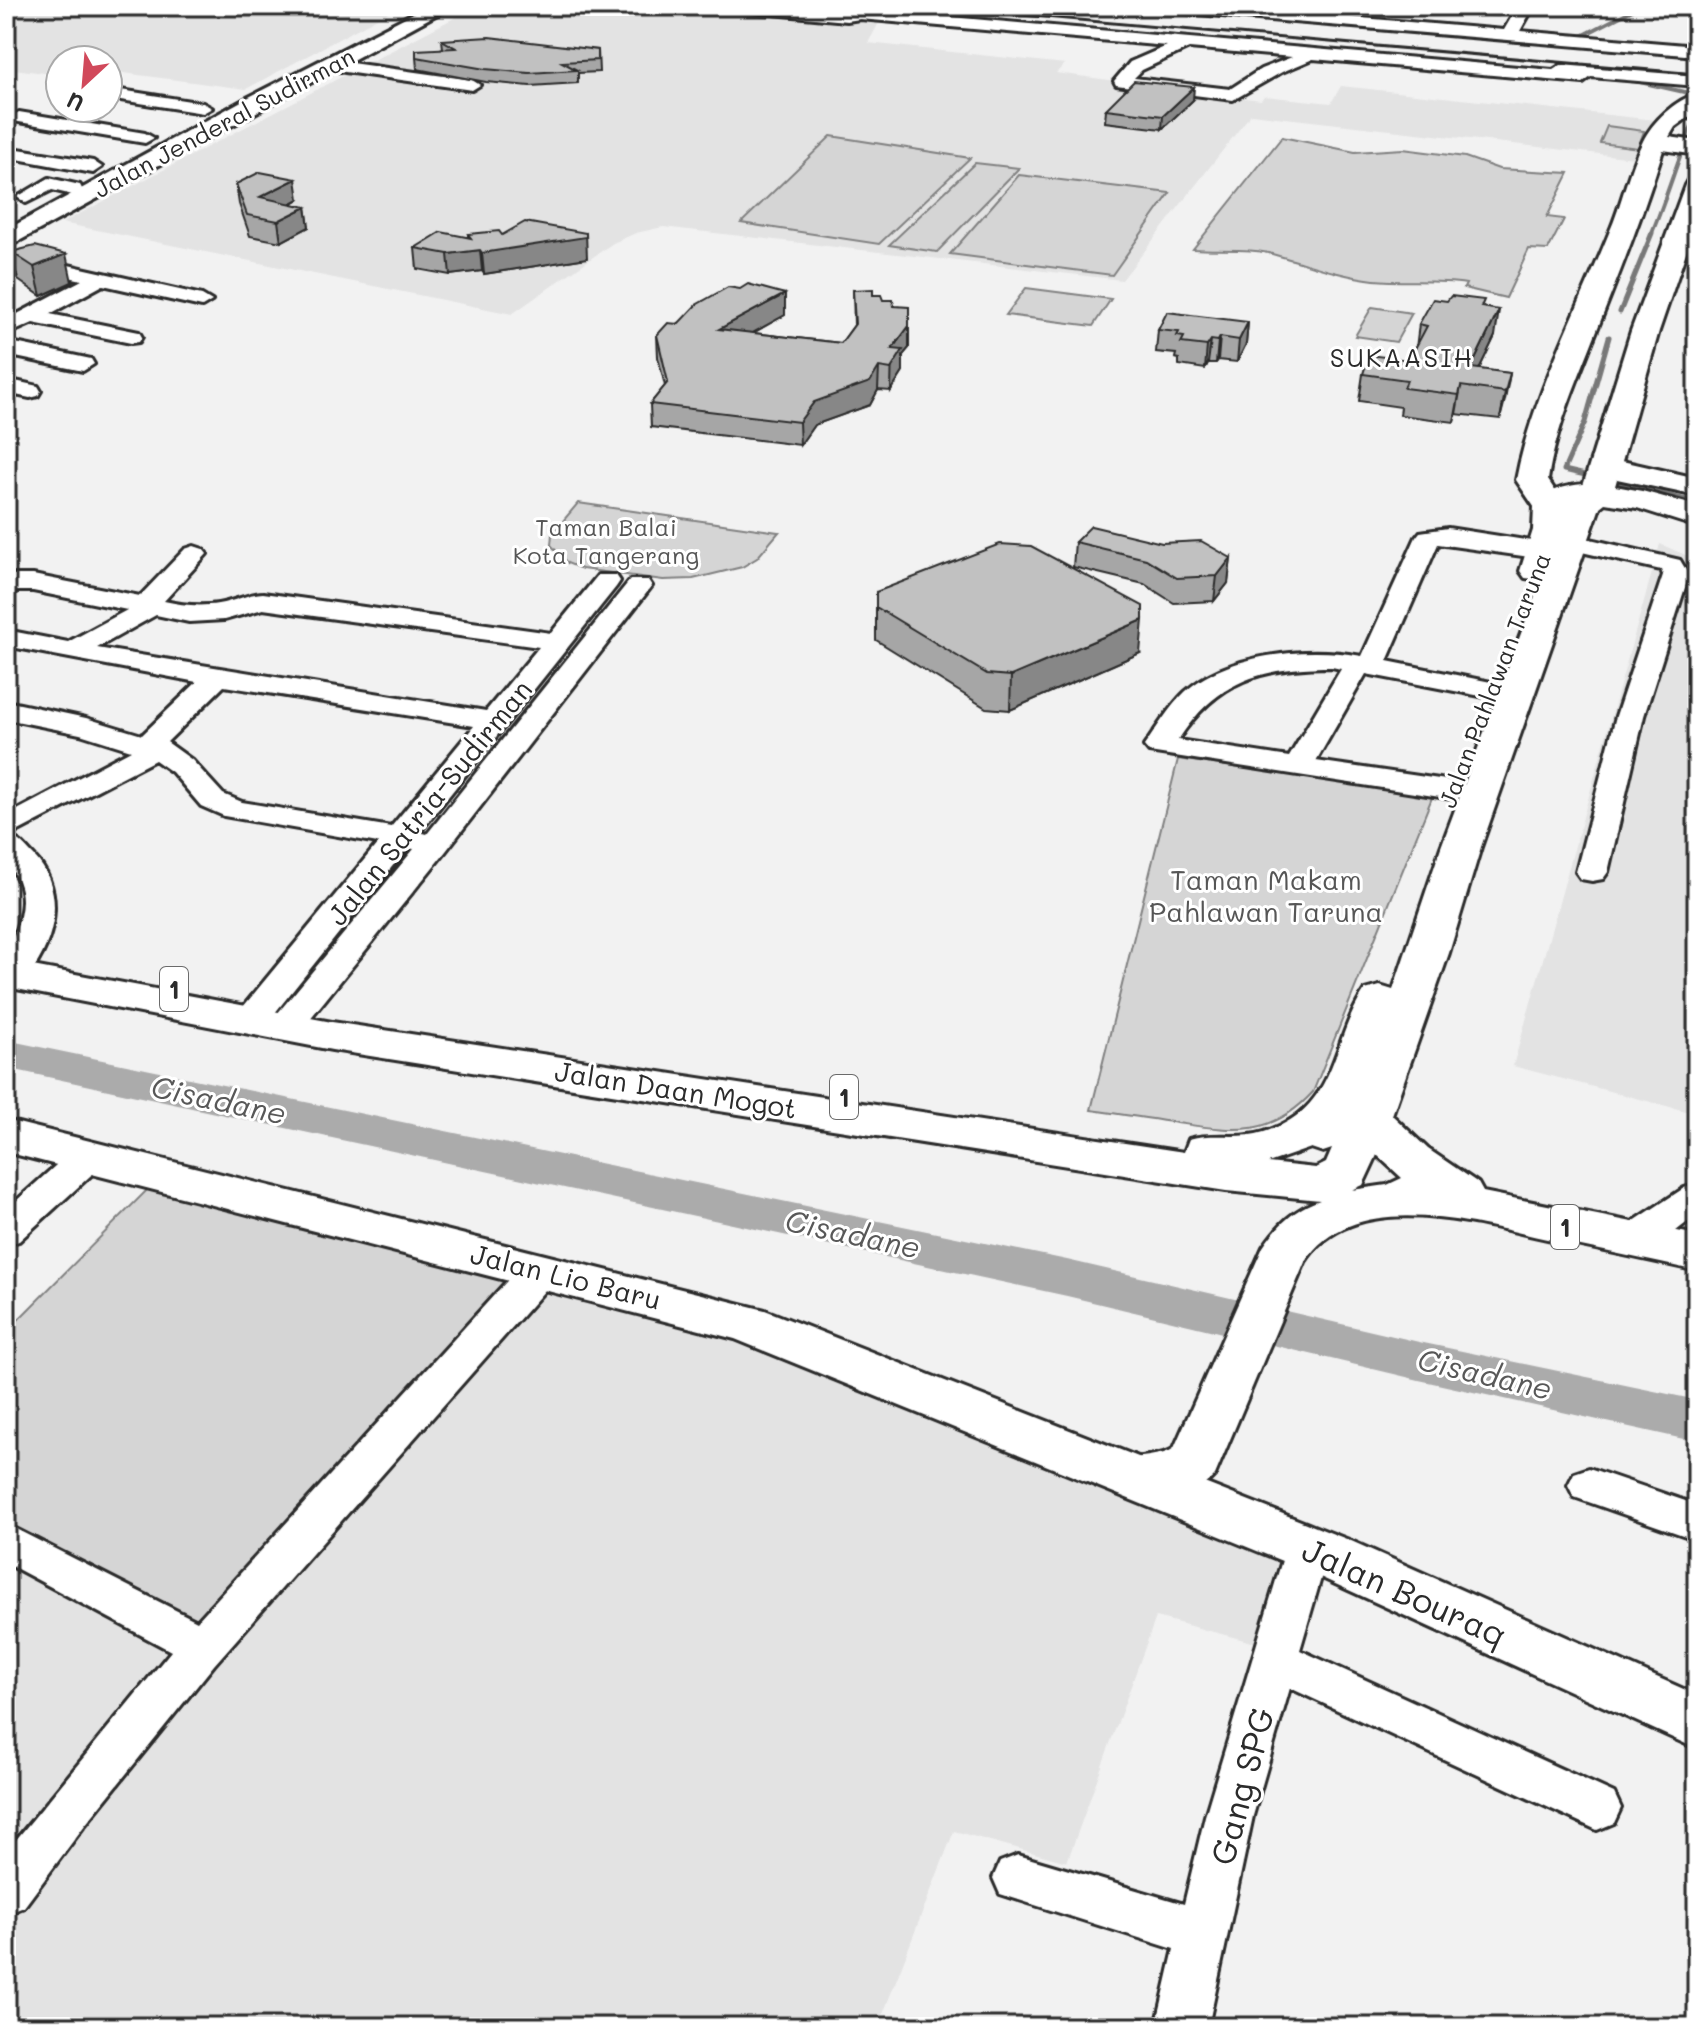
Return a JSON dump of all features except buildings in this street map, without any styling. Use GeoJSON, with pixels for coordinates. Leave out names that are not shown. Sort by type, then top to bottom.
{"type":"FeatureCollection","features":[{"type":"Feature","properties":{"kind":"main road","name":"Jalan Jenderal Sudirman"},"geometry":{"type":"LineString","coordinates":[[6,225],[420,6]]}},
{"type":"Feature","properties":{"kind":"main road","name":"Jalan Jenderal Sudirman"},"geometry":{"type":"LineString","coordinates":[[6,240],[442,6]]}},
{"type":"Feature","properties":{"kind":"main road","name":"Jalan Pahlawan Taruna"},"geometry":{"type":"LineString","coordinates":[[1334,1146],[1364,1044],[1427,856],[1491,690],[1556,534],[1603,480],[1645,331],[1659,213],[1659,143],[1666,123],[1696,93]]}},
{"type":"Feature","properties":{"kind":"main road"},"geometry":{"type":"LineString","coordinates":[[1659,143],[1697,148]]}},
{"type":"Feature","properties":{"kind":"main road","name":"Jalan Pahlawan Taruna"},"geometry":{"type":"LineString","coordinates":[[1334,1146],[1428,953],[1461,847],[1556,534],[1532,480],[1536,456],[1584,324],[1659,213],[1697,185]]}},
{"type":"Feature","properties":{"kind":"main road"},"geometry":{"type":"LineString","coordinates":[[1584,324],[1645,331]]}},
{"type":"Feature","properties":{"kind":"main road"},"geometry":{"type":"LineString","coordinates":[[1603,480],[1697,487]]}},
{"type":"Feature","properties":{"kind":"main road"},"geometry":{"type":"LineString","coordinates":[[1603,480],[1659,505],[1697,517]]}},
{"type":"Feature","properties":{"kind":"main road","name":"Jalan Daan Mogot"},"geometry":{"type":"LineString","coordinates":[[11,964],[274,1016],[1226,1175],[1334,1146]]}},
{"type":"Feature","properties":{"kind":"main road","name":"Jalan Daan Mogot"},"geometry":{"type":"LineString","coordinates":[[274,1016],[1234,1153],[1257,1152],[1278,1146],[1318,1123],[1334,1146],[1434,1200],[1697,1253]]}},
{"type":"Feature","properties":{"kind":"main road","name":"Jalan Lio Baru"},"geometry":{"type":"LineString","coordinates":[[6,1136],[747,1323],[1123,1472]]}},
{"type":"Feature","properties":{"kind":"main road"},"geometry":{"type":"LineString","coordinates":[[1334,1146],[1392,1145],[1422,1171],[1458,1194],[1499,1214]]}},
{"type":"Feature","properties":{"kind":"main road"},"geometry":{"type":"LineString","coordinates":[[1226,1175],[1251,1188],[1270,1206],[1283,1225],[1284,1254]]}},
{"type":"Feature","properties":{"kind":"main road"},"geometry":{"type":"LineString","coordinates":[[1123,1472],[1177,1474],[1189,1470],[1203,1445],[1284,1254],[1306,1229],[1328,1214],[1355,1204],[1385,1200],[1434,1200]]}},
{"type":"Feature","properties":{"kind":"main road","name":"Jalan Bouraq"},"geometry":{"type":"LineString","coordinates":[[1123,1472],[1308,1547],[1697,1723]]}},
{"type":"Feature","properties":{"kind":"street"},"geometry":{"type":"LineString","coordinates":[[739,6],[847,16],[868,12],[1583,78]]}},
{"type":"Feature","properties":{"kind":"street"},"geometry":{"type":"LineString","coordinates":[[1510,34],[1526,6]]}},
{"type":"Feature","properties":{"kind":"street"},"geometry":{"type":"LineString","coordinates":[[1160,13],[1510,34],[1697,51]]}},
{"type":"Feature","properties":{"kind":"street"},"geometry":{"type":"LineString","coordinates":[[1160,13],[1697,69]]}},
{"type":"Feature","properties":{"kind":"street"},"geometry":{"type":"LineString","coordinates":[[1032,27],[1184,44],[1674,78],[1696,93]]}},
{"type":"Feature","properties":{"kind":"street"},"geometry":{"type":"LineString","coordinates":[[1184,44],[1177,50],[1136,66],[1122,81],[1233,95],[1256,76],[1281,64],[1325,55]]}},
{"type":"Feature","properties":{"kind":"street"},"geometry":{"type":"LineString","coordinates":[[330,65],[472,85]]}},
{"type":"Feature","properties":{"kind":"street"},"geometry":{"type":"LineString","coordinates":[[1487,70],[1510,65]]}},
{"type":"Feature","properties":{"kind":"street"},"geometry":{"type":"LineString","coordinates":[[124,86],[203,108]]}},
{"type":"Feature","properties":{"kind":"street"},"geometry":{"type":"LineString","coordinates":[[12,120],[44,106]]}},
{"type":"Feature","properties":{"kind":"street"},"geometry":{"type":"LineString","coordinates":[[12,120],[145,138]]}},
{"type":"Feature","properties":{"kind":"street"},"geometry":{"type":"LineString","coordinates":[[6,152],[93,167]]}},
{"type":"Feature","properties":{"kind":"street"},"geometry":{"type":"LineString","coordinates":[[16,195],[49,184],[73,189]]}},
{"type":"Feature","properties":{"kind":"street"},"geometry":{"type":"LineString","coordinates":[[16,195],[49,201]]}},
{"type":"Feature","properties":{"kind":"street"},"geometry":{"type":"LineString","coordinates":[[6,257],[202,301]]}},
{"type":"Feature","properties":{"kind":"street"},"geometry":{"type":"LineString","coordinates":[[6,329],[101,278]]}},
{"type":"Feature","properties":{"kind":"street"},"geometry":{"type":"LineString","coordinates":[[30,316],[131,337]]}},
{"type":"Feature","properties":{"kind":"street"},"geometry":{"type":"LineString","coordinates":[[6,348],[83,364]]}},
{"type":"Feature","properties":{"kind":"street"},"geometry":{"type":"LineString","coordinates":[[6,386],[30,391]]}},
{"type":"Feature","properties":{"kind":"street"},"geometry":{"type":"LineString","coordinates":[[1298,767],[1365,665],[1429,537],[1556,534],[1671,565],[1676,575],[1630,716],[1592,872]]}},
{"type":"Feature","properties":{"kind":"street"},"geometry":{"type":"LineString","coordinates":[[70,652],[147,607],[194,554]]}},
{"type":"Feature","properties":{"kind":"street","name":"Jalan Satria-Sudirman"},"geometry":{"type":"LineString","coordinates":[[274,1016],[401,838],[607,581]]}},
{"type":"Feature","properties":{"kind":"street"},"geometry":{"type":"LineString","coordinates":[[6,583],[33,583],[189,614],[224,612],[249,602],[263,601],[559,642]]}},
{"type":"Feature","properties":{"kind":"street","name":"Jalan Satria-Sudirman"},"geometry":{"type":"LineString","coordinates":[[274,1016],[435,844],[639,586]]}},
{"type":"Feature","properties":{"kind":"street"},"geometry":{"type":"LineString","coordinates":[[6,638],[70,652],[496,721]]}},
{"type":"Feature","properties":{"kind":"street"},"geometry":{"type":"LineString","coordinates":[[1453,790],[1159,746],[1194,699],[1219,682],[1254,670],[1306,659],[1332,659],[1491,690]]}},
{"type":"Feature","properties":{"kind":"street"},"geometry":{"type":"LineString","coordinates":[[6,828],[152,746],[218,677]]}},
{"type":"Feature","properties":{"kind":"street"},"geometry":{"type":"LineString","coordinates":[[6,710],[86,727],[152,746],[182,766],[212,800],[235,810],[435,844]]}},
{"type":"Feature","properties":{"kind":"street"},"geometry":{"type":"LineString","coordinates":[[6,845],[32,872],[40,913],[11,964]]}},
{"type":"Feature","properties":{"kind":"street"},"geometry":{"type":"LineString","coordinates":[[6,1232],[88,1157]]}},
{"type":"Feature","properties":{"kind":"street"},"geometry":{"type":"LineString","coordinates":[[1632,1241],[1697,1197]]}},
{"type":"Feature","properties":{"kind":"street"},"geometry":{"type":"LineString","coordinates":[[6,1891],[78,1793],[203,1646],[540,1270]]}},
{"type":"Feature","properties":{"kind":"street"},"geometry":{"type":"LineString","coordinates":[[1589,1485],[1697,1523]]}},
{"type":"Feature","properties":{"kind":"street"},"geometry":{"type":"LineString","coordinates":[[6,1542],[203,1646]]}},
{"type":"Feature","properties":{"kind":"street","name":"Gang SPG"},"geometry":{"type":"LineString","coordinates":[[1182,2027],[1229,1816],[1308,1547]]}},
{"type":"Feature","properties":{"kind":"street"},"geometry":{"type":"LineString","coordinates":[[1275,1660],[1597,1808]]}},
{"type":"Feature","properties":{"kind":"street"},"geometry":{"type":"LineString","coordinates":[[1018,1878],[1204,1934]]}},
{"type":"Feature","properties":{"kind":"shaded area"},"geometry":{"type":"Polygon","coordinates":[[[6,6],[369,6],[394,9],[246,89],[124,73],[124,44],[44,44],[44,73],[6,68],[6,6]]]}},
{"type":"Feature","properties":{"kind":"shaded area"},"geometry":{"type":"Polygon","coordinates":[[[477,6],[726,6],[880,21],[868,43],[1065,64],[1056,73],[1261,100],[1264,96],[1331,103],[1341,86],[1655,120],[1643,159],[1251,114],[1122,280],[663,227],[636,233],[613,243],[512,314],[62,223],[477,6]]]}},
{"type":"Feature","properties":{"kind":"shaded area"},"geometry":{"type":"Polygon","coordinates":[[[1660,544],[1697,560],[1697,1114],[1513,1066],[1660,544]]]}},
{"type":"Feature","properties":{"kind":"shaded area"},"geometry":{"type":"Polygon","coordinates":[[[532,1263],[817,1360],[1299,1569],[1279,1649],[1156,1617],[1067,1862],[954,1831],[878,2027],[6,2027],[6,1551],[532,1263]]]}},
{"type":"Feature","properties":{"kind":"green space"},"geometry":{"type":"Polygon","coordinates":[[[1387,6],[1503,6],[1498,16],[1387,6]]]}},
{"type":"Feature","properties":{"kind":"green space"},"geometry":{"type":"Polygon","coordinates":[[[1607,126],[1644,131],[1638,148],[1600,143],[1607,126]]]}},
{"type":"Feature","properties":{"kind":"green space"},"geometry":{"type":"Polygon","coordinates":[[[831,136],[970,158],[879,244],[741,223],[831,136]]]}},
{"type":"Feature","properties":{"kind":"green space"},"geometry":{"type":"Polygon","coordinates":[[[1282,137],[1355,152],[1403,149],[1465,157],[1499,169],[1569,173],[1547,217],[1564,219],[1548,250],[1529,249],[1506,298],[1464,288],[1466,284],[1361,278],[1258,251],[1193,249],[1282,137]]]}},
{"type":"Feature","properties":{"kind":"green space"},"geometry":{"type":"Polygon","coordinates":[[[975,163],[1019,168],[937,252],[889,245],[975,163]]]}},
{"type":"Feature","properties":{"kind":"green space"},"geometry":{"type":"Polygon","coordinates":[[[1019,175],[1170,193],[1112,275],[950,254],[1019,175]]]}},
{"type":"Feature","properties":{"kind":"green space"},"geometry":{"type":"Polygon","coordinates":[[[1026,288],[1111,299],[1093,326],[1006,315],[1026,288]]]}},
{"type":"Feature","properties":{"kind":"green space"},"geometry":{"type":"Polygon","coordinates":[[[1372,307],[1412,313],[1396,342],[1355,336],[1372,307]]]}},
{"type":"Feature","properties":{"kind":"green space","name":"Taman Balai Kota Tangerang"},"geometry":{"type":"Polygon","coordinates":[[[578,503],[779,532],[757,558],[742,567],[693,579],[663,580],[582,569],[567,563],[551,545],[552,534],[578,503]]]}},
{"type":"Feature","properties":{"kind":"green space","name":"Taman Makam Pahlawan Taruna"},"geometry":{"type":"Polygon","coordinates":[[[1178,759],[1433,795],[1313,1092],[1297,1107],[1266,1125],[1216,1128],[1091,1110],[1178,759]]]}},
{"type":"Feature","properties":{"kind":"green space"},"geometry":{"type":"Polygon","coordinates":[[[151,1186],[532,1263],[180,1649],[6,1551],[6,1332],[151,1186]]]}},
{"type":"Feature","properties":{"kind":"waterway"},"geometry":{"type":"LineString","coordinates":[[804,6],[834,9]]}},
{"type":"Feature","properties":{"kind":"waterway"},"geometry":{"type":"LineString","coordinates":[[1571,38],[1584,35],[1640,6]]}},
{"type":"Feature","properties":{"kind":"waterway"},"geometry":{"type":"LineString","coordinates":[[884,14],[898,7]]}},
{"type":"Feature","properties":{"kind":"waterway"},"geometry":{"type":"LineString","coordinates":[[1631,80],[1693,94],[1697,98]]}},
{"type":"Feature","properties":{"kind":"waterway"},"geometry":{"type":"LineString","coordinates":[[1651,235],[1697,114]]}},
{"type":"Feature","properties":{"kind":"waterway"},"geometry":{"type":"LineString","coordinates":[[1620,312],[1652,233]]}},
{"type":"Feature","properties":{"kind":"waterway"},"geometry":{"type":"LineString","coordinates":[[1594,477],[1564,470],[1585,422],[1609,337]]}},
{"type":"Feature","properties":{"kind":"waterway"},"geometry":{"type":"LineString","coordinates":[[1610,480],[1697,503]]}},
{"type":"Feature","properties":{"kind":"waterway","name":"Cisadane"},"geometry":{"type":"LineString","coordinates":[[6,1054],[1067,1278],[1419,1361],[1697,1421]]}},
{"type":"Feature","properties":{"kind":"railway"},"geometry":{"type":"LineString","coordinates":[[917,6],[1697,74]]}},
{"type":"Feature","properties":{"kind":"district","name":"SUKAASIH"},"geometry":{"type":"Point","coordinates":[1402,357]}}]}
